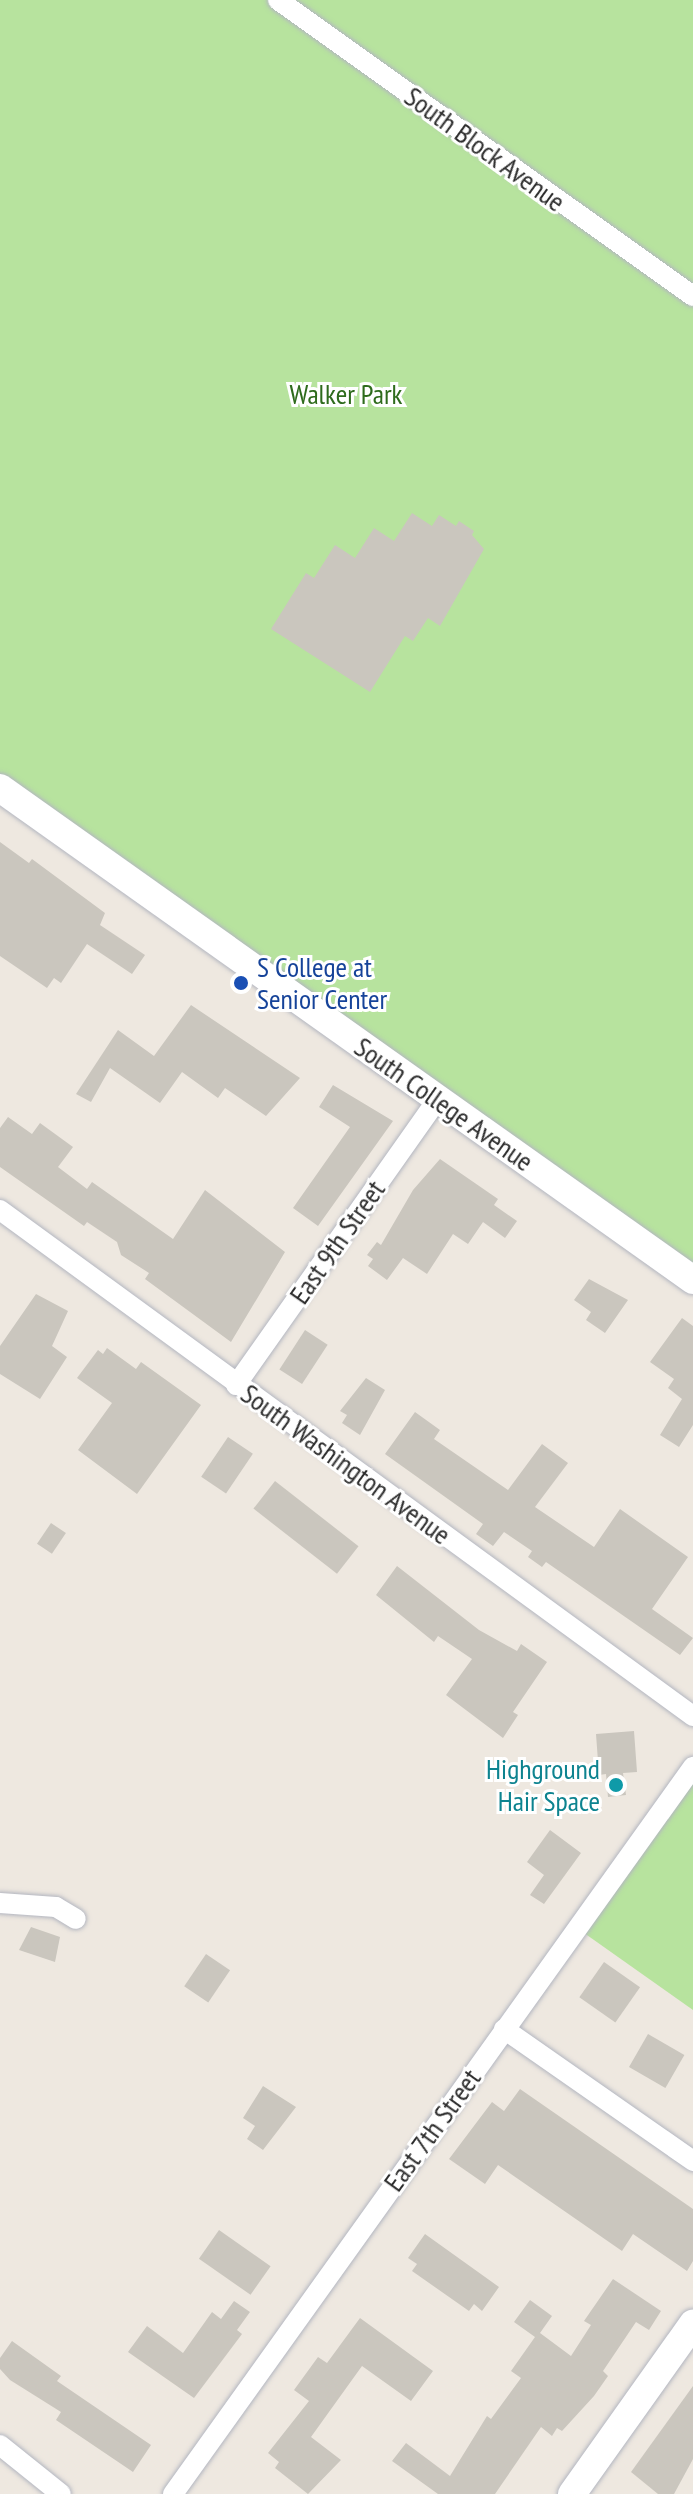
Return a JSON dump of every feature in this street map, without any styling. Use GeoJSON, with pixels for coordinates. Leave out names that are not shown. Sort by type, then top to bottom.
{"type":"FeatureCollection","features":[{"type":"Feature","properties":{"kind":"street","name":"South Block Avenue"},"geometry":{"type":"LineString","coordinates":[[278,0],[693,296]]}},
{"type":"Feature","properties":{"kind":"street","name":"South College Avenue"},"geometry":{"type":"LineString","coordinates":[[0,788],[693,1280]]}},
{"type":"Feature","properties":{"kind":"street","name":"East 9th Street"},"geometry":{"type":"LineString","coordinates":[[236,1385],[438,1099]]}},
{"type":"Feature","properties":{"kind":"street","name":"South Washington Avenue"},"geometry":{"type":"LineString","coordinates":[[0,1210],[693,1716]]}},
{"type":"Feature","properties":{"kind":"street","name":"East 7th Street"},"geometry":{"type":"LineString","coordinates":[[173,2494],[693,1767]]}},
{"type":"Feature","properties":{"kind":"street"},"geometry":{"type":"LineString","coordinates":[[0,1903],[56,1907],[76,1919]]}},
{"type":"Feature","properties":{"kind":"street"},"geometry":{"type":"LineString","coordinates":[[504,2029],[693,2161]]}},
{"type":"Feature","properties":{"kind":"street"},"geometry":{"type":"LineString","coordinates":[[572,2494],[693,2324]]}},
{"type":"Feature","properties":{"kind":"street"},"geometry":{"type":"LineString","coordinates":[[0,2445],[61,2494]]}},
{"type":"Feature","properties":{"kind":"green space","name":"Walker Park"},"geometry":{"type":"Polygon","coordinates":[[[0,0],[693,0],[693,1280],[0,788],[0,0]]]}},
{"type":"Feature","properties":{"kind":"green space"},"geometry":{"type":"Polygon","coordinates":[[[693,1767],[693,2010],[577,1928],[693,1767]]]}},
{"type":"Feature","properties":{"kind":"building"},"geometry":{"type":"Polygon","coordinates":[[[412,513],[432,526],[439,515],[456,526],[459,521],[474,531],[472,535],[484,549],[440,626],[428,618],[413,641],[405,636],[370,692],[271,629],[306,573],[314,578],[335,545],[355,558],[374,528],[394,541],[412,513]]]}},
{"type":"Feature","properties":{"kind":"building"},"geometry":{"type":"Polygon","coordinates":[[[0,842],[29,863],[32,859],[105,913],[100,925],[145,955],[132,974],[87,944],[61,983],[54,978],[47,988],[0,956],[0,842]]]}},
{"type":"Feature","properties":{"kind":"building"},"geometry":{"type":"Polygon","coordinates":[[[191,1005],[300,1078],[266,1116],[225,1088],[218,1098],[182,1072],[160,1103],[110,1068],[91,1102],[76,1094],[118,1030],[154,1056],[191,1005]]]}},
{"type":"Feature","properties":{"kind":"building"},"geometry":{"type":"Polygon","coordinates":[[[333,1085],[393,1121],[318,1226],[293,1208],[350,1127],[319,1107],[333,1085]]]}},
{"type":"Feature","properties":{"kind":"building"},"geometry":{"type":"Polygon","coordinates":[[[8,1117],[32,1134],[40,1123],[73,1147],[58,1167],[87,1189],[92,1182],[173,1239],[205,1190],[285,1252],[231,1342],[145,1279],[149,1273],[121,1255],[117,1242],[87,1222],[84,1226],[0,1167],[0,1128],[8,1117]]]}},
{"type":"Feature","properties":{"kind":"building"},"geometry":{"type":"Polygon","coordinates":[[[440,1159],[498,1199],[494,1205],[517,1221],[505,1238],[483,1222],[468,1244],[453,1234],[427,1274],[403,1258],[387,1280],[368,1266],[373,1259],[367,1255],[377,1242],[381,1245],[413,1190],[440,1159]]]}},
{"type":"Feature","properties":{"kind":"building"},"geometry":{"type":"Polygon","coordinates":[[[589,1279],[628,1300],[605,1333],[586,1320],[591,1312],[574,1300],[589,1279]]]}},
{"type":"Feature","properties":{"kind":"building"},"geometry":{"type":"Polygon","coordinates":[[[36,1294],[68,1311],[52,1346],[67,1357],[40,1399],[0,1374],[0,1346],[36,1294]]]}},
{"type":"Feature","properties":{"kind":"building"},"geometry":{"type":"Polygon","coordinates":[[[682,1318],[693,1326],[693,1425],[679,1447],[660,1435],[682,1399],[668,1388],[674,1379],[650,1362],[682,1318]]]}},
{"type":"Feature","properties":{"kind":"building"},"geometry":{"type":"Polygon","coordinates":[[[305,1330],[328,1345],[302,1384],[279,1369],[305,1330]]]}},
{"type":"Feature","properties":{"kind":"building"},"geometry":{"type":"Polygon","coordinates":[[[107,1348],[136,1369],[141,1362],[201,1405],[137,1494],[78,1450],[112,1403],[77,1378],[98,1350],[103,1354],[107,1348]]]}},
{"type":"Feature","properties":{"kind":"building"},"geometry":{"type":"Polygon","coordinates":[[[366,1378],[385,1390],[360,1435],[342,1423],[347,1415],[340,1411],[366,1378]]]}},
{"type":"Feature","properties":{"kind":"building"},"geometry":{"type":"Polygon","coordinates":[[[415,1412],[440,1430],[434,1439],[508,1490],[542,1444],[568,1463],[535,1507],[594,1547],[620,1509],[688,1557],[652,1609],[693,1638],[680,1655],[546,1562],[542,1567],[528,1557],[532,1551],[504,1532],[493,1546],[476,1534],[483,1524],[385,1454],[415,1412]]]}},
{"type":"Feature","properties":{"kind":"building"},"geometry":{"type":"Polygon","coordinates":[[[228,1437],[253,1454],[226,1494],[201,1477],[228,1437]]]}},
{"type":"Feature","properties":{"kind":"building"},"geometry":{"type":"Polygon","coordinates":[[[275,1481],[359,1546],[337,1574],[253,1509],[275,1481]]]}},
{"type":"Feature","properties":{"kind":"building"},"geometry":{"type":"Polygon","coordinates":[[[51,1523],[66,1533],[52,1554],[37,1544],[51,1523]]]}},
{"type":"Feature","properties":{"kind":"building"},"geometry":{"type":"Polygon","coordinates":[[[397,1566],[479,1630],[517,1651],[521,1644],[547,1662],[513,1712],[518,1715],[503,1738],[446,1695],[472,1659],[438,1636],[434,1642],[376,1595],[397,1566]]]}},
{"type":"Feature","properties":{"kind":"building"},"geometry":{"type":"Polygon","coordinates":[[[634,1731],[637,1772],[623,1773],[626,1795],[608,1797],[606,1774],[599,1775],[596,1734],[634,1731]]]}},
{"type":"Feature","properties":{"kind":"building"},"geometry":{"type":"Polygon","coordinates":[[[550,1830],[581,1853],[544,1904],[530,1895],[544,1875],[527,1862],[550,1830]]]}},
{"type":"Feature","properties":{"kind":"building"},"geometry":{"type":"Polygon","coordinates":[[[31,1927],[60,1937],[55,1962],[19,1950],[31,1927]]]}},
{"type":"Feature","properties":{"kind":"building"},"geometry":{"type":"Polygon","coordinates":[[[206,1954],[230,1970],[208,2003],[184,1986],[206,1954]]]}},
{"type":"Feature","properties":{"kind":"building"},"geometry":{"type":"Polygon","coordinates":[[[604,1962],[640,1987],[615,2022],[579,1997],[604,1962]]]}},
{"type":"Feature","properties":{"kind":"building"},"geometry":{"type":"Polygon","coordinates":[[[648,2034],[684,2055],[665,2088],[629,2067],[648,2034]]]}},
{"type":"Feature","properties":{"kind":"building"},"geometry":{"type":"Polygon","coordinates":[[[263,2086],[296,2107],[263,2150],[247,2139],[255,2126],[243,2118],[263,2086]]]}},
{"type":"Feature","properties":{"kind":"building"},"geometry":{"type":"Polygon","coordinates":[[[520,2089],[693,2209],[693,2261],[687,2271],[633,2234],[622,2251],[498,2165],[485,2184],[449,2159],[492,2102],[504,2111],[520,2089]]]}},
{"type":"Feature","properties":{"kind":"building"},"geometry":{"type":"Polygon","coordinates":[[[219,2230],[271,2266],[251,2295],[199,2259],[219,2230]]]}},
{"type":"Feature","properties":{"kind":"building"},"geometry":{"type":"Polygon","coordinates":[[[425,2234],[499,2287],[482,2311],[474,2304],[469,2311],[412,2271],[417,2264],[408,2258],[425,2234]]]}},
{"type":"Feature","properties":{"kind":"building"},"geometry":{"type":"Polygon","coordinates":[[[613,2279],[661,2311],[649,2330],[636,2322],[603,2371],[608,2376],[594,2396],[562,2431],[557,2428],[552,2436],[541,2427],[495,2494],[438,2494],[392,2461],[406,2443],[450,2476],[487,2416],[491,2419],[521,2378],[511,2371],[535,2337],[514,2322],[530,2300],[552,2316],[540,2333],[571,2356],[591,2325],[584,2321],[613,2279]]]}},
{"type":"Feature","properties":{"kind":"building"},"geometry":{"type":"Polygon","coordinates":[[[234,2301],[250,2312],[237,2330],[242,2334],[194,2398],[128,2352],[147,2326],[183,2353],[212,2312],[221,2319],[234,2301]]]}},
{"type":"Feature","properties":{"kind":"building"},"geometry":{"type":"Polygon","coordinates":[[[360,2318],[433,2371],[411,2401],[362,2366],[311,2437],[341,2460],[308,2494],[275,2468],[279,2462],[268,2453],[309,2401],[294,2390],[318,2357],[327,2363],[360,2318]]]}},
{"type":"Feature","properties":{"kind":"building"},"geometry":{"type":"Polygon","coordinates":[[[12,2341],[61,2376],[57,2381],[151,2445],[133,2472],[56,2420],[61,2412],[10,2380],[0,2369],[0,2358],[12,2341]]]}},
{"type":"Feature","properties":{"kind":"building"},"geometry":{"type":"Polygon","coordinates":[[[693,2386],[693,2459],[674,2494],[658,2494],[631,2472],[693,2386]]]}},
{"type":"Feature","properties":{"kind":"place","name":"S College at Senior Center"},"geometry":{"type":"Point","coordinates":[241,983]}},
{"type":"Feature","properties":{"kind":"place","name":"Highground Hair Space"},"geometry":{"type":"Point","coordinates":[616,1785]}}]}
